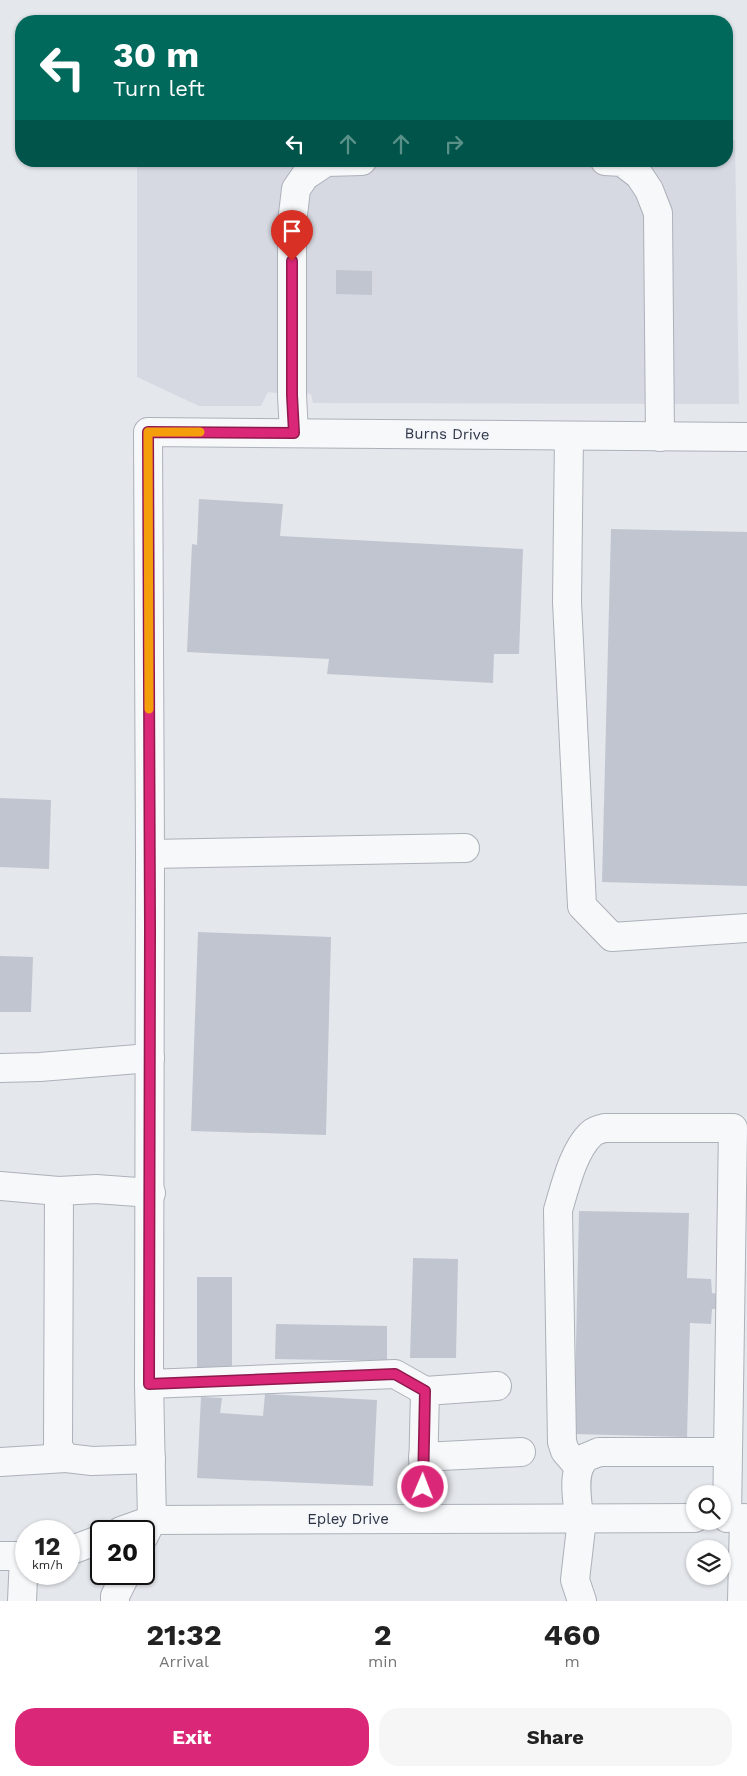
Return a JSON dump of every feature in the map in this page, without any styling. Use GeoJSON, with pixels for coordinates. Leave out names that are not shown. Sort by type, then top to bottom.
{"type":"FeatureCollection","features":[{"type":"Feature","properties":{"kind":"street"},"geometry":{"type":"LineString","coordinates":[[294,433],[292,395],[292,232],[296,189],[305,176],[318,167]]}},
{"type":"Feature","properties":{"kind":"street"},"geometry":{"type":"LineString","coordinates":[[629,167],[639,175],[649,190],[658,213],[660,436]]}},
{"type":"Feature","properties":{"kind":"street","name":"Burns Drive"},"geometry":{"type":"LineString","coordinates":[[150,854],[148,432],[747,437]]}},
{"type":"Feature","properties":{"kind":"street"},"geometry":{"type":"LineString","coordinates":[[569,436],[568,602],[582,906],[612,937],[747,928]]}},
{"type":"Feature","properties":{"kind":"street"},"geometry":{"type":"LineString","coordinates":[[148,1520],[151,1459],[149,1384],[151,1193],[150,854],[465,848]]}},
{"type":"Feature","properties":{"kind":"street"},"geometry":{"type":"LineString","coordinates":[[0,1068],[40,1067],[150,1058]]}},
{"type":"Feature","properties":{"kind":"street"},"geometry":{"type":"LineString","coordinates":[[579,1468],[565,1451],[562,1442],[558,1210],[581,1147],[592,1133],[605,1128],[732,1128],[728,1452],[742,1601]]}},
{"type":"Feature","properties":{"kind":"street"},"geometry":{"type":"LineString","coordinates":[[0,1186],[59,1191],[96,1189],[151,1193]]}},
{"type":"Feature","properties":{"kind":"street"},"geometry":{"type":"LineString","coordinates":[[59,1191],[58,1447],[66,1458]]}},
{"type":"Feature","properties":{"kind":"street"},"geometry":{"type":"LineString","coordinates":[[149,1384],[395,1374],[425,1391],[497,1386]]}},
{"type":"Feature","properties":{"kind":"street"},"geometry":{"type":"LineString","coordinates":[[422,1519],[425,1391]]}},
{"type":"Feature","properties":{"kind":"street"},"geometry":{"type":"LineString","coordinates":[[423,1457],[521,1452]]}},
{"type":"Feature","properties":{"kind":"street"},"geometry":{"type":"LineString","coordinates":[[582,1601],[575,1580],[580,1519],[576,1481],[579,1468],[586,1458],[598,1452],[728,1452]]}},
{"type":"Feature","properties":{"kind":"street"},"geometry":{"type":"LineString","coordinates":[[0,1462],[66,1458],[92,1461],[151,1459]]}},
{"type":"Feature","properties":{"kind":"street","name":"Epley Drive"},"geometry":{"type":"LineString","coordinates":[[155,1528],[422,1519],[686,1518]]}},
{"type":"Feature","properties":{"kind":"street"},"geometry":{"type":"LineString","coordinates":[[20,1585],[22,1601]]}},
{"type":"Feature","properties":{"kind":"street"},"geometry":{"type":"LineString","coordinates":[[115,1601],[115,1596],[120,1585]]}},
{"type":"Feature","properties":{"kind":"shaded area"},"geometry":{"type":"Polygon","coordinates":[[[733,140],[735,140],[739,404],[313,403],[311,394],[292,395],[268,392],[261,406],[199,406],[137,377],[137,167],[733,167],[733,140]]]}},
{"type":"Feature","properties":{"kind":"building"},"geometry":{"type":"Polygon","coordinates":[[[336,270],[372,271],[372,295],[336,294],[336,270]]]}},
{"type":"Feature","properties":{"kind":"building"},"geometry":{"type":"Polygon","coordinates":[[[199,499],[283,504],[280,536],[523,549],[519,654],[494,654],[493,683],[327,674],[329,659],[187,652],[192,544],[197,545],[199,499]]]}},
{"type":"Feature","properties":{"kind":"building"},"geometry":{"type":"Polygon","coordinates":[[[611,529],[747,532],[747,886],[602,882],[611,529]]]}},
{"type":"Feature","properties":{"kind":"building"},"geometry":{"type":"Polygon","coordinates":[[[0,798],[51,800],[49,869],[0,867],[0,798]]]}},
{"type":"Feature","properties":{"kind":"building"},"geometry":{"type":"Polygon","coordinates":[[[198,932],[331,937],[326,1135],[191,1131],[198,932]]]}},
{"type":"Feature","properties":{"kind":"building"},"geometry":{"type":"Polygon","coordinates":[[[0,956],[33,957],[31,1012],[0,1012],[0,956]]]}},
{"type":"Feature","properties":{"kind":"building"},"geometry":{"type":"Polygon","coordinates":[[[579,1211],[689,1213],[687,1278],[711,1279],[712,1293],[719,1294],[719,1309],[712,1309],[711,1324],[690,1323],[687,1437],[574,1434],[579,1211]]]}},
{"type":"Feature","properties":{"kind":"building"},"geometry":{"type":"Polygon","coordinates":[[[413,1258],[458,1259],[456,1358],[410,1358],[413,1258]]]}},
{"type":"Feature","properties":{"kind":"building"},"geometry":{"type":"Polygon","coordinates":[[[197,1277],[232,1277],[232,1376],[197,1376],[197,1277]]]}},
{"type":"Feature","properties":{"kind":"building"},"geometry":{"type":"Polygon","coordinates":[[[276,1324],[387,1326],[387,1361],[275,1359],[276,1324]]]}},
{"type":"Feature","properties":{"kind":"building"},"geometry":{"type":"Polygon","coordinates":[[[265,1394],[377,1400],[373,1486],[197,1478],[201,1397],[222,1398],[220,1413],[263,1416],[265,1394]]]}},
{"type":"Feature","properties":{"kind":"slow traffic"},"geometry":{"type":"LineString","coordinates":[[149,709],[148,432],[200,432]]}},
{"type":"Feature","properties":{"kind":"route"},"geometry":{"type":"LineString","coordinates":[[292,261],[292,395],[294,433],[148,432],[151,1193],[149,1384],[395,1374],[425,1391],[423,1487]]}}]}
